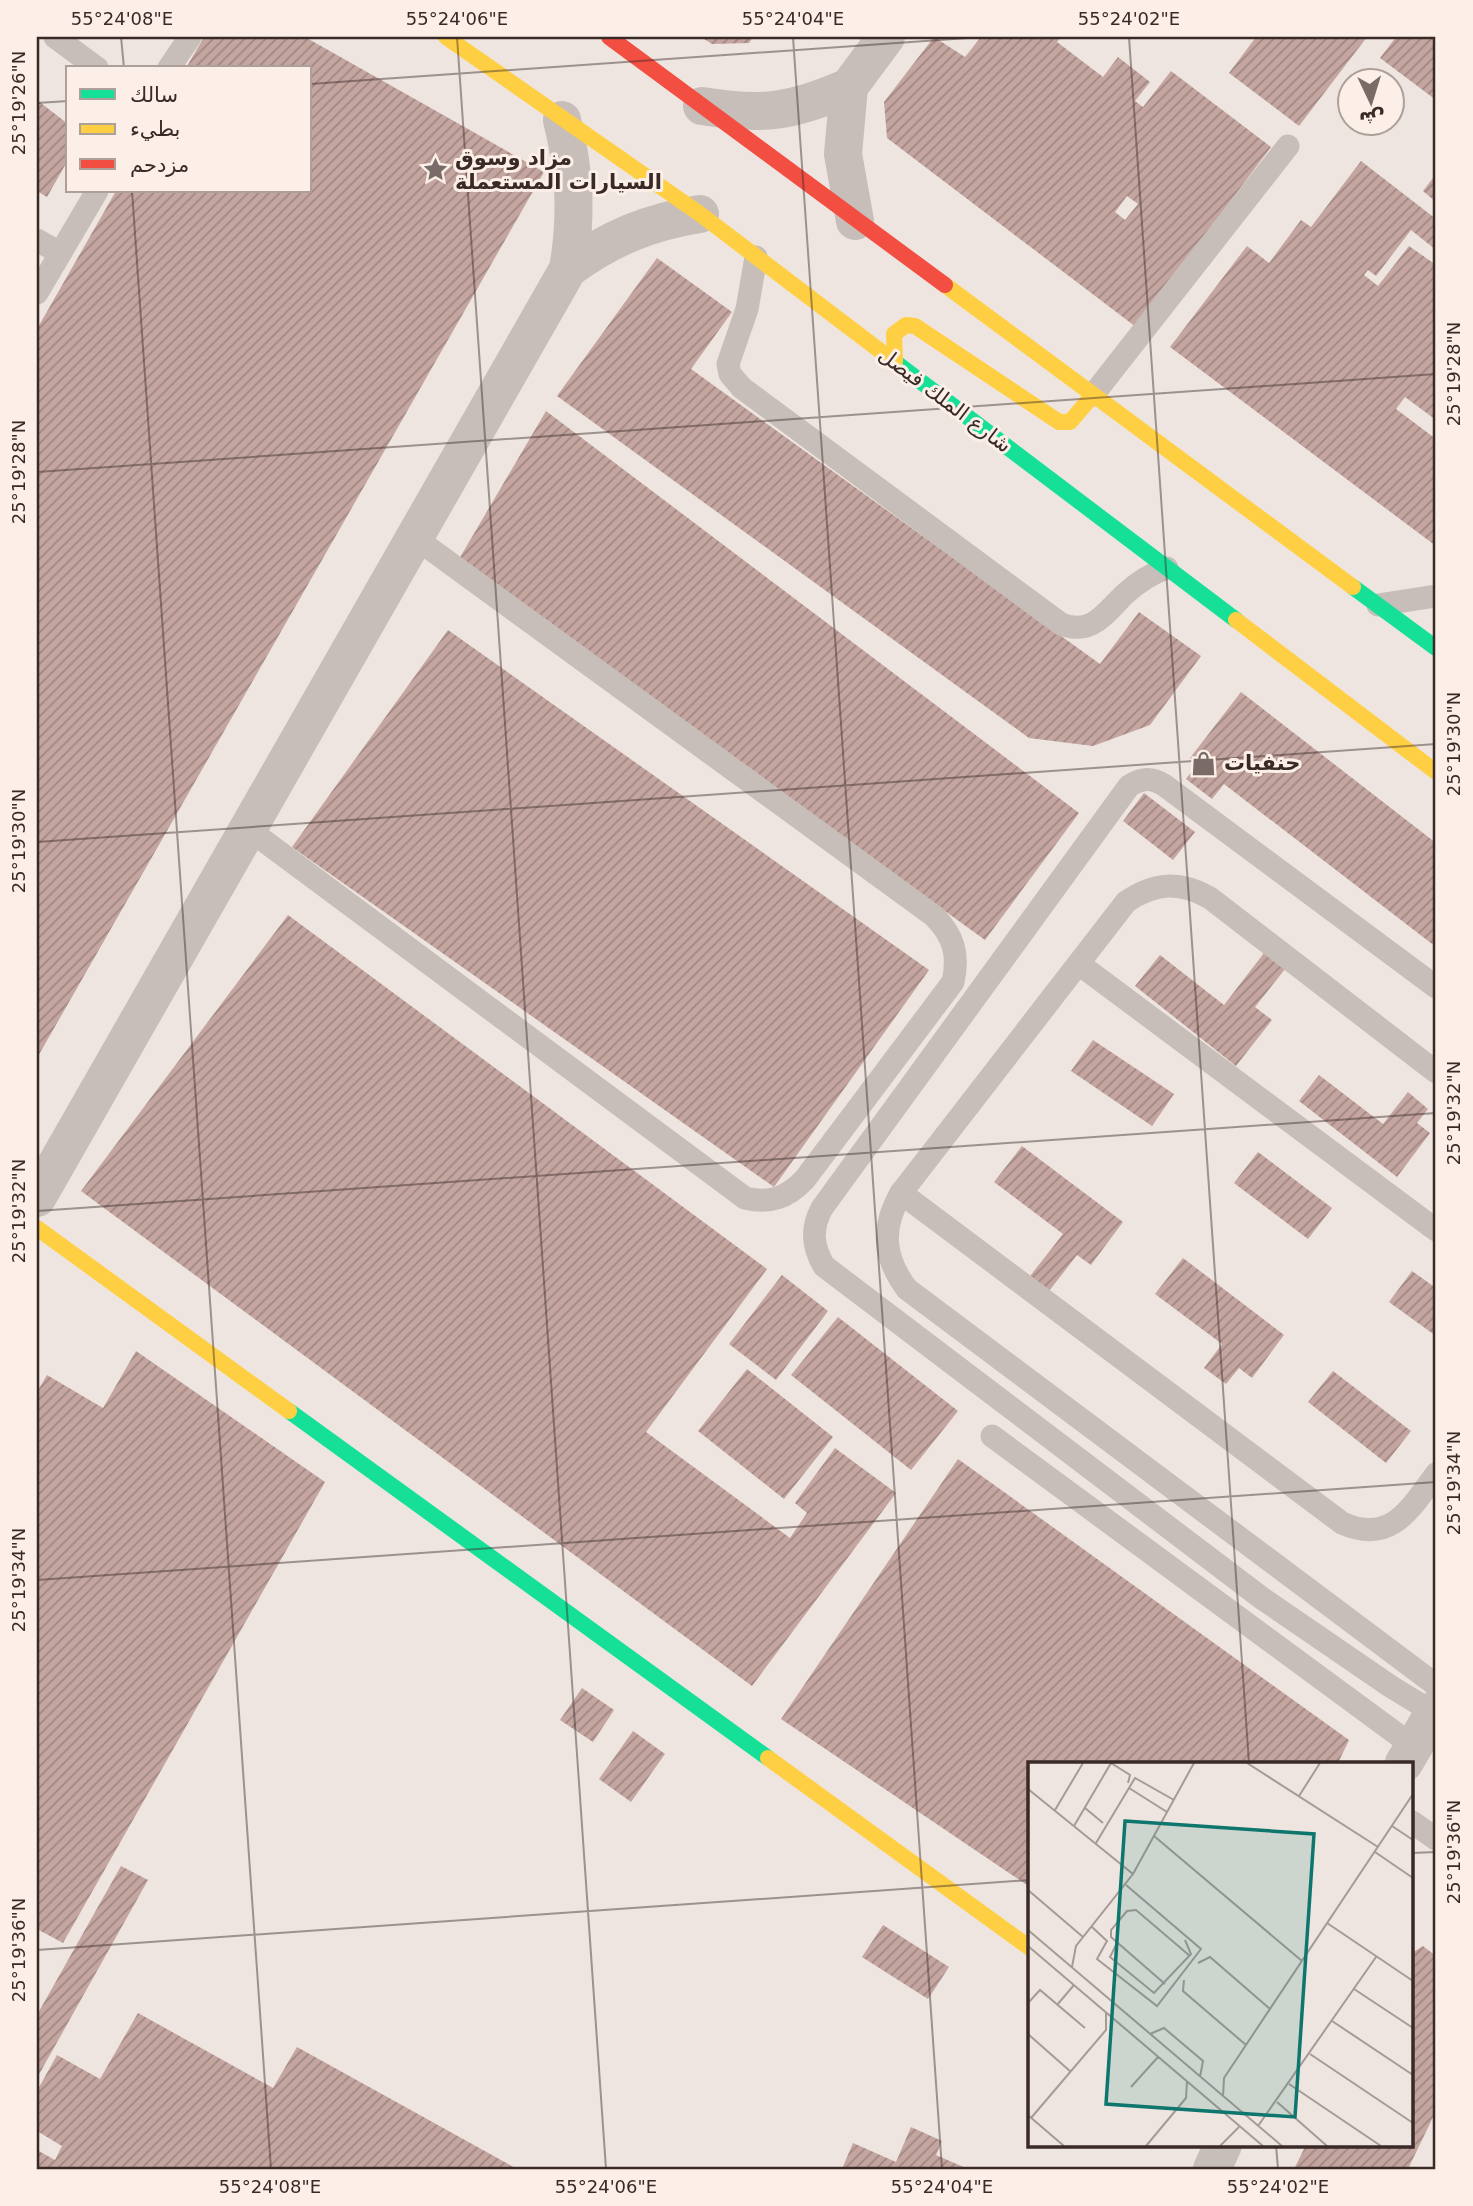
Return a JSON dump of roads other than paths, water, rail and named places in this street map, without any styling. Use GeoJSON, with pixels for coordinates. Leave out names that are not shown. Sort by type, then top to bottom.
{"type":"FeatureCollection","features":[{"type":"Feature","properties":{"kind":"main road","name":"شارع الملك فيصل"},"geometry":{"type":"LineString","coordinates":[[446,37],[700,214],[1436,772]]}},
{"type":"Feature","properties":{"kind":"main road"},"geometry":{"type":"LineString","coordinates":[[608,37],[1436,649]]}},
{"type":"Feature","properties":{"kind":"main road"},"geometry":{"type":"LineString","coordinates":[[895,362],[894,334],[906,325],[915,326],[1059,422],[1070,422],[1093,396]]}},
{"type":"Feature","properties":{"kind":"main road"},"geometry":{"type":"LineString","coordinates":[[37,1228],[1028,1947]]}},
{"type":"Feature","properties":{"kind":"street"},"geometry":{"type":"LineString","coordinates":[[702,106],[740,112],[777,112],[814,103],[849,87],[886,37]]}},
{"type":"Feature","properties":{"kind":"street"},"geometry":{"type":"LineString","coordinates":[[849,87],[844,154],[855,221]]}},
{"type":"Feature","properties":{"kind":"street"},"geometry":{"type":"LineString","coordinates":[[37,1199],[568,269],[575,232],[575,194],[572,157],[562,120]]}},
{"type":"Feature","properties":{"kind":"street"},"geometry":{"type":"LineString","coordinates":[[568,269],[597,247],[630,231],[664,220],[700,214]]}},
{"type":"Feature","properties":{"kind":"street"},"geometry":{"type":"LineString","coordinates":[[1409,1755],[1435,1702]]}},
{"type":"Feature","properties":{"kind":"street"},"geometry":{"type":"LineString","coordinates":[[1212,2169],[1223,2146]]}},
{"type":"Feature","properties":{"kind":"lane"},"geometry":{"type":"LineString","coordinates":[[55,37],[94,66]]}},
{"type":"Feature","properties":{"kind":"lane"},"geometry":{"type":"LineString","coordinates":[[170,66],[190,37]]}},
{"type":"Feature","properties":{"kind":"lane"},"geometry":{"type":"LineString","coordinates":[[1093,396],[1288,146]]}},
{"type":"Feature","properties":{"kind":"lane"},"geometry":{"type":"LineString","coordinates":[[37,293],[95,192]]}},
{"type":"Feature","properties":{"kind":"lane"},"geometry":{"type":"LineString","coordinates":[[37,240],[60,253]]}},
{"type":"Feature","properties":{"kind":"lane"},"geometry":{"type":"LineString","coordinates":[[756,257],[747,309],[728,364],[735,382],[753,396],[1060,624],[1084,629],[1094,625],[1138,583],[1167,568]]}},
{"type":"Feature","properties":{"kind":"lane"},"geometry":{"type":"LineString","coordinates":[[248,829],[745,1198],[761,1202],[778,1199],[793,1192],[805,1180],[953,982],[956,953],[952,939],[934,916],[414,537]]}},
{"type":"Feature","properties":{"kind":"lane"},"geometry":{"type":"LineString","coordinates":[[1378,605],[1436,596]]}},
{"type":"Feature","properties":{"kind":"lane"},"geometry":{"type":"LineString","coordinates":[[1435,1702],[1390,1686],[1263,1599],[824,1266],[817,1254],[814,1230],[822,1208],[1129,786],[1138,780],[1148,779],[1164,785],[1436,987]]}},
{"type":"Feature","properties":{"kind":"lane"},"geometry":{"type":"LineString","coordinates":[[1435,1702],[907,1289],[894,1272],[887,1252],[886,1232],[891,1211],[901,1193],[1126,902],[1141,892],[1177,885],[1195,890],[1436,1072]]}},
{"type":"Feature","properties":{"kind":"lane"},"geometry":{"type":"LineString","coordinates":[[1079,964],[1436,1230]]}},
{"type":"Feature","properties":{"kind":"lane"},"geometry":{"type":"LineString","coordinates":[[901,1193],[1342,1523],[1368,1530],[1396,1522],[1436,1474]]}},
{"type":"Feature","properties":{"kind":"lane"},"geometry":{"type":"LineString","coordinates":[[992,1436],[1409,1755]]}},
{"type":"Feature","properties":{"kind":"lane"},"geometry":{"type":"LineString","coordinates":[[1414,1823],[1436,1839]]}},
{"type":"Feature","properties":{"kind":"place","name":"مزاد وسوق السيارات المستعملة"},"geometry":{"type":"Point","coordinates":[435,170]}},
{"type":"Feature","properties":{"kind":"place","name":"حنفيات"},"geometry":{"type":"Point","coordinates":[1204,763]}}]}
